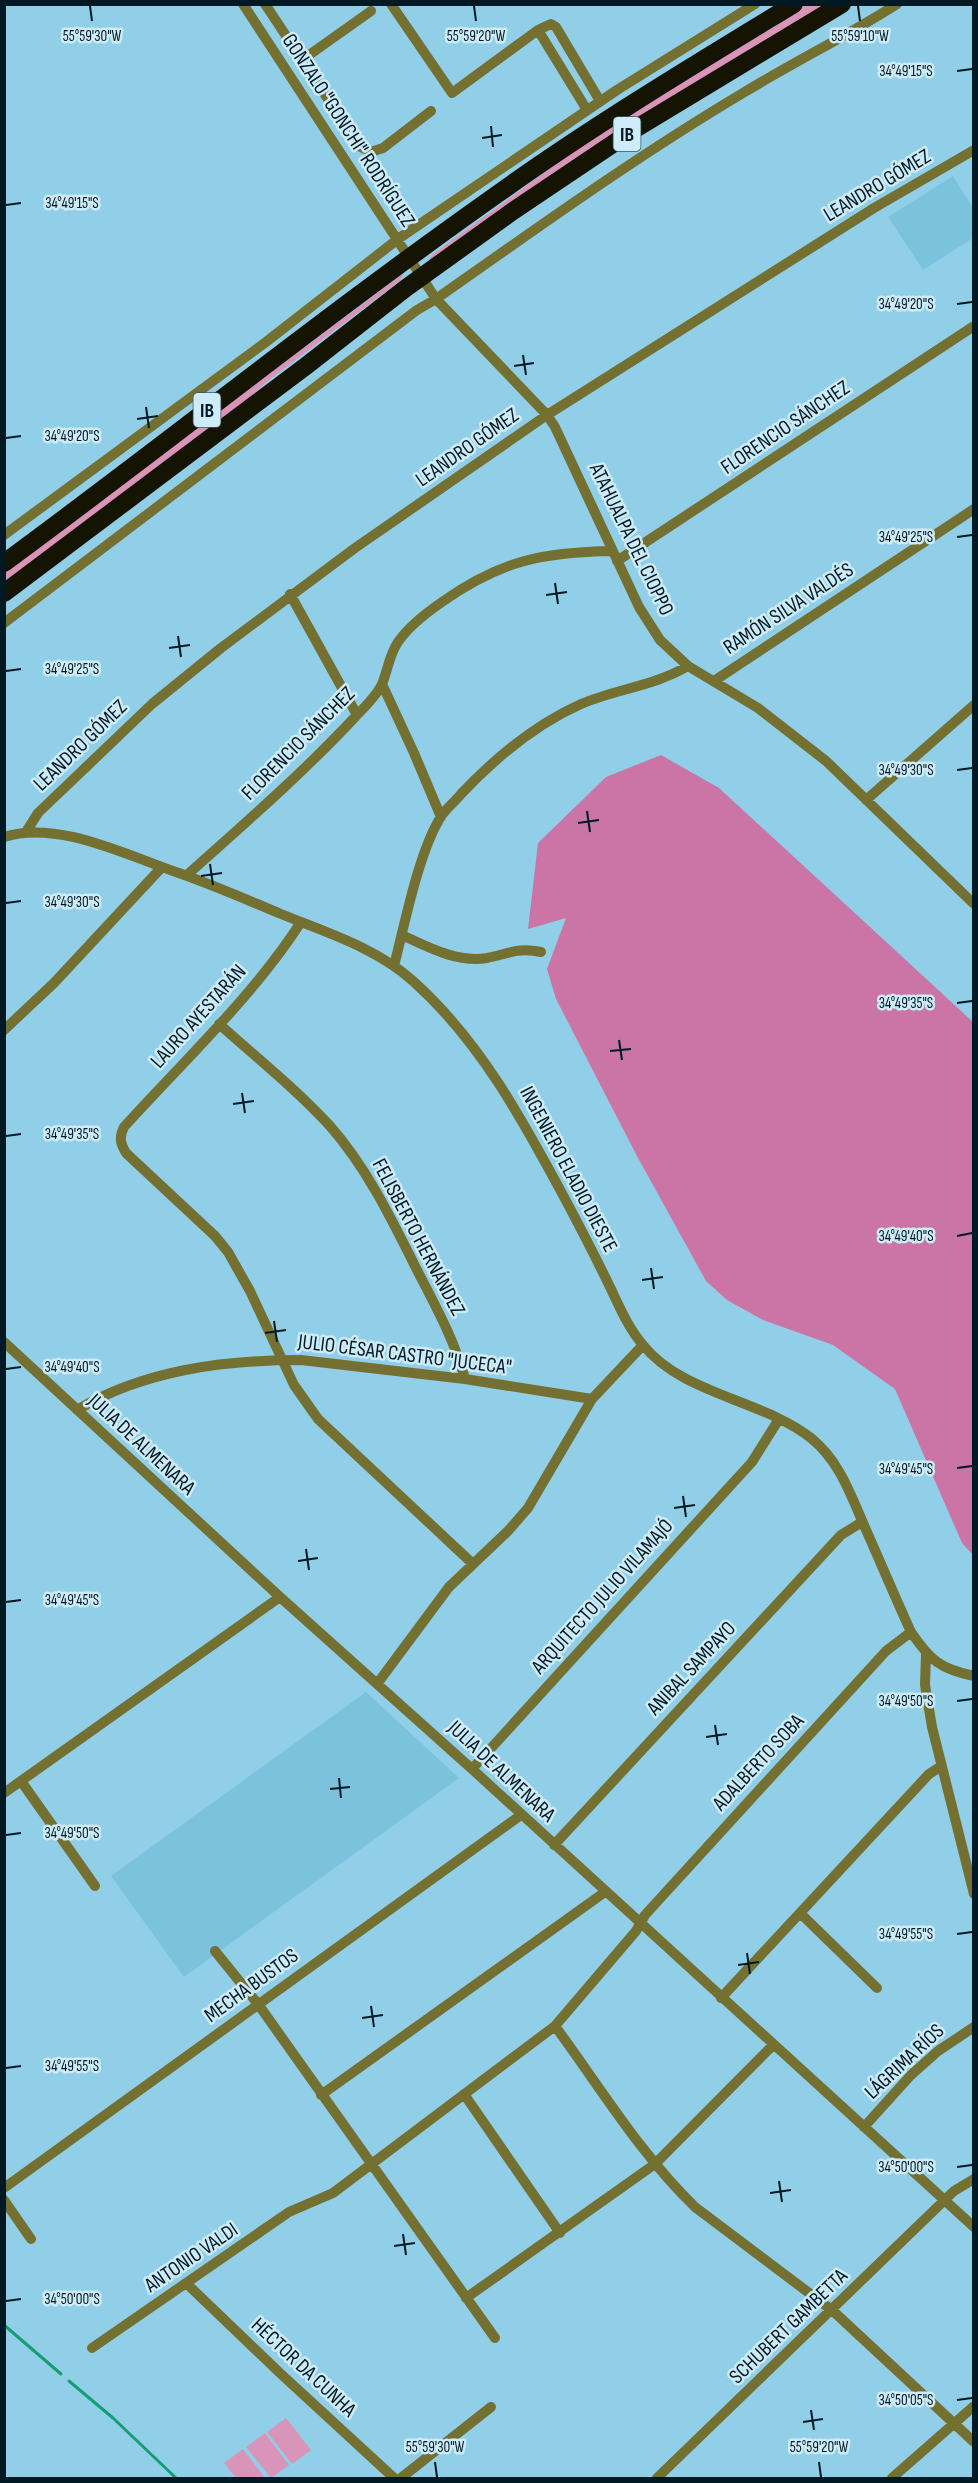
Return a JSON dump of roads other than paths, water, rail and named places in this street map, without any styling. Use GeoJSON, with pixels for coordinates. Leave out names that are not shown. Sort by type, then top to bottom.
{"type":"FeatureCollection","features":[{"type":"Feature","properties":{"kind":"highway","name":"IB"},"geometry":{"type":"LineString","coordinates":[[4,563],[409,257],[597,125],[794,4]]}},
{"type":"Feature","properties":{"kind":"highway","name":"IB"},"geometry":{"type":"LineString","coordinates":[[4,593],[422,277],[513,211],[627,135],[842,4]]}},
{"type":"Feature","properties":{"kind":"street","name":"GONZALO \"GONCHI\" RODRÍGUEZ"},"geometry":{"type":"LineString","coordinates":[[243,4],[422,277]]}},
{"type":"Feature","properties":{"kind":"street"},"geometry":{"type":"LineString","coordinates":[[266,4],[360,146],[371,152],[383,148],[431,111]]}},
{"type":"Feature","properties":{"kind":"street"},"geometry":{"type":"LineString","coordinates":[[391,4],[452,93],[546,25],[556,27],[600,101]]}},
{"type":"Feature","properties":{"kind":"street"},"geometry":{"type":"LineString","coordinates":[[4,535],[266,342],[398,239],[600,101],[755,4]]}},
{"type":"Feature","properties":{"kind":"street"},"geometry":{"type":"LineString","coordinates":[[4,623],[417,310],[619,170],[743,92],[897,4]]}},
{"type":"Feature","properties":{"kind":"street"},"geometry":{"type":"LineString","coordinates":[[302,60],[371,11]]}},
{"type":"Feature","properties":{"kind":"street"},"geometry":{"type":"LineString","coordinates":[[538,30],[587,110]]}},
{"type":"Feature","properties":{"kind":"street","name":"LEANDRO GÓMEZ"},"geometry":{"type":"LineString","coordinates":[[26,832],[38,813],[152,704],[290,594],[547,415],[874,208],[974,150]]}},
{"type":"Feature","properties":{"kind":"street","name":"ATAHUALPA DEL CIOPPO"},"geometry":{"type":"LineString","coordinates":[[422,277],[436,299],[547,415],[564,443],[639,607],[660,640],[688,666],[792,732],[826,760],[973,904]]}},
{"type":"Feature","properties":{"kind":"street","name":"FLORENCIO SÁNCHEZ"},"geometry":{"type":"LineString","coordinates":[[187,875],[313,761],[357,715],[382,684],[393,650],[410,628],[432,609],[476,579],[502,566],[545,555],[615,556],[974,326]]}},
{"type":"Feature","properties":{"kind":"street","name":"RAMÓN SILVA VALDÉS"},"geometry":{"type":"LineString","coordinates":[[714,681],[974,509]]}},
{"type":"Feature","properties":{"kind":"street"},"geometry":{"type":"LineString","coordinates":[[290,594],[357,715]]}},
{"type":"Feature","properties":{"kind":"street"},"geometry":{"type":"LineString","coordinates":[[394,966],[425,852],[441,817],[481,772],[523,737],[552,719],[582,704],[670,676],[688,666]]}},
{"type":"Feature","properties":{"kind":"street"},"geometry":{"type":"LineString","coordinates":[[382,684],[441,817]]}},
{"type":"Feature","properties":{"kind":"street"},"geometry":{"type":"LineString","coordinates":[[866,800],[974,705]]}},
{"type":"Feature","properties":{"kind":"street","name":"INGENIERO ELADIO DIESTE"},"geometry":{"type":"LineString","coordinates":[[4,837],[26,832],[55,834],[79,839],[187,875],[346,941],[394,966],[412,980],[464,1036],[495,1076],[521,1118],[578,1222],[629,1325],[643,1346],[667,1366],[687,1378],[779,1419],[810,1437],[831,1457],[911,1632],[926,1654],[936,1663],[949,1670],[974,1676]]}},
{"type":"Feature","properties":{"kind":"street"},"geometry":{"type":"LineString","coordinates":[[4,1030],[54,983],[162,867]]}},
{"type":"Feature","properties":{"kind":"street","name":"LAURO AYESTARÁN"},"geometry":{"type":"LineString","coordinates":[[280,1360],[253,1298],[228,1252],[215,1236],[126,1153],[120,1134],[285,947],[301,922]]}},
{"type":"Feature","properties":{"kind":"street"},"geometry":{"type":"LineString","coordinates":[[402,935],[460,958],[484,959],[521,949],[541,952]]}},
{"type":"Feature","properties":{"kind":"street","name":"FELISBERTO HERNÁNDEZ"},"geometry":{"type":"LineString","coordinates":[[219,1024],[329,1125],[353,1157],[371,1183],[431,1297],[459,1356],[465,1379]]}},
{"type":"Feature","properties":{"kind":"street","name":"JULIA DE ALMENARA"},"geometry":{"type":"LineString","coordinates":[[4,1342],[280,1597],[472,1768],[974,2227]]}},
{"type":"Feature","properties":{"kind":"street"},"geometry":{"type":"LineString","coordinates":[[377,1684],[449,1587],[528,1509],[592,1399],[643,1346]]}},
{"type":"Feature","properties":{"kind":"street"},"geometry":{"type":"LineString","coordinates":[[280,1360],[306,1404],[332,1434],[473,1564]]}},
{"type":"Feature","properties":{"kind":"street","name":"JULIO CÉSAR CASTRO \"JUCECA\""},"geometry":{"type":"LineString","coordinates":[[77,1410],[111,1391],[153,1377],[207,1367],[280,1360],[301,1360],[465,1379],[592,1399]]}},
{"type":"Feature","properties":{"kind":"street","name":"ARQUITECTO JULIO VILAMAJÓ"},"geometry":{"type":"LineString","coordinates":[[472,1768],[752,1462],[779,1419]]}},
{"type":"Feature","properties":{"kind":"street","name":"ANIBAL SAMPAYO"},"geometry":{"type":"LineString","coordinates":[[554,1845],[842,1536],[862,1522]]}},
{"type":"Feature","properties":{"kind":"street"},"geometry":{"type":"LineString","coordinates":[[4,1793],[280,1597]]}},
{"type":"Feature","properties":{"kind":"street","name":"ADALBERTO SOBA"},"geometry":{"type":"LineString","coordinates":[[464,2094],[555,2026],[627,1942],[645,1915],[878,1659],[911,1632]]}},
{"type":"Feature","properties":{"kind":"street"},"geometry":{"type":"LineString","coordinates":[[926,1654],[925,1685],[940,1767],[970,1866],[974,1894]]}},
{"type":"Feature","properties":{"kind":"street"},"geometry":{"type":"LineString","coordinates":[[721,1998],[929,1774],[940,1767]]}},
{"type":"Feature","properties":{"kind":"street"},"geometry":{"type":"LineString","coordinates":[[21,1781],[95,1886]]}},
{"type":"Feature","properties":{"kind":"street","name":"MECHA BUSTOS"},"geometry":{"type":"LineString","coordinates":[[4,2188],[521,1815]]}},
{"type":"Feature","properties":{"kind":"street"},"geometry":{"type":"LineString","coordinates":[[321,2096],[605,1892]]}},
{"type":"Feature","properties":{"kind":"street"},"geometry":{"type":"LineString","coordinates":[[801,1914],[877,1988]]}},
{"type":"Feature","properties":{"kind":"street"},"geometry":{"type":"LineString","coordinates":[[215,1951],[258,2004],[321,2096],[495,2338]]}},
{"type":"Feature","properties":{"kind":"street"},"geometry":{"type":"LineString","coordinates":[[555,2026],[656,2164],[695,2207],[833,2311],[974,2442]]}},
{"type":"Feature","properties":{"kind":"street","name":"LÁGRIMA RÍOS"},"geometry":{"type":"LineString","coordinates":[[864,2127],[911,2075],[938,2051],[974,2027]]}},
{"type":"Feature","properties":{"kind":"street"},"geometry":{"type":"LineString","coordinates":[[466,2298],[656,2164],[774,2045]]}},
{"type":"Feature","properties":{"kind":"street"},"geometry":{"type":"LineString","coordinates":[[464,2094],[560,2233]]}},
{"type":"Feature","properties":{"kind":"street","name":"ANTONIO VALDI"},"geometry":{"type":"LineString","coordinates":[[92,2348],[289,2212],[333,2193],[464,2094]]}},
{"type":"Feature","properties":{"kind":"street","name":"SCHUBERT GAMBETTA"},"geometry":{"type":"LineString","coordinates":[[657,2478],[833,2311],[945,2200],[974,2179]]}},
{"type":"Feature","properties":{"kind":"street"},"geometry":{"type":"LineString","coordinates":[[4,2200],[31,2239]]}},
{"type":"Feature","properties":{"kind":"street","name":"HÉCTOR DA CUNHA"},"geometry":{"type":"LineString","coordinates":[[187,2284],[394,2478]]}},
{"type":"Feature","properties":{"kind":"street"},"geometry":{"type":"LineString","coordinates":[[892,2478],[974,2406]]}},
{"type":"Feature","properties":{"kind":"street"},"geometry":{"type":"LineString","coordinates":[[400,2478],[491,2407]]}},
{"type":"Feature","properties":{"kind":"waterway"},"geometry":{"type":"LineString","coordinates":[[4,2325],[61,2374]]}},
{"type":"Feature","properties":{"kind":"waterway"},"geometry":{"type":"LineString","coordinates":[[69,2381],[113,2418],[176,2478]]}}]}
